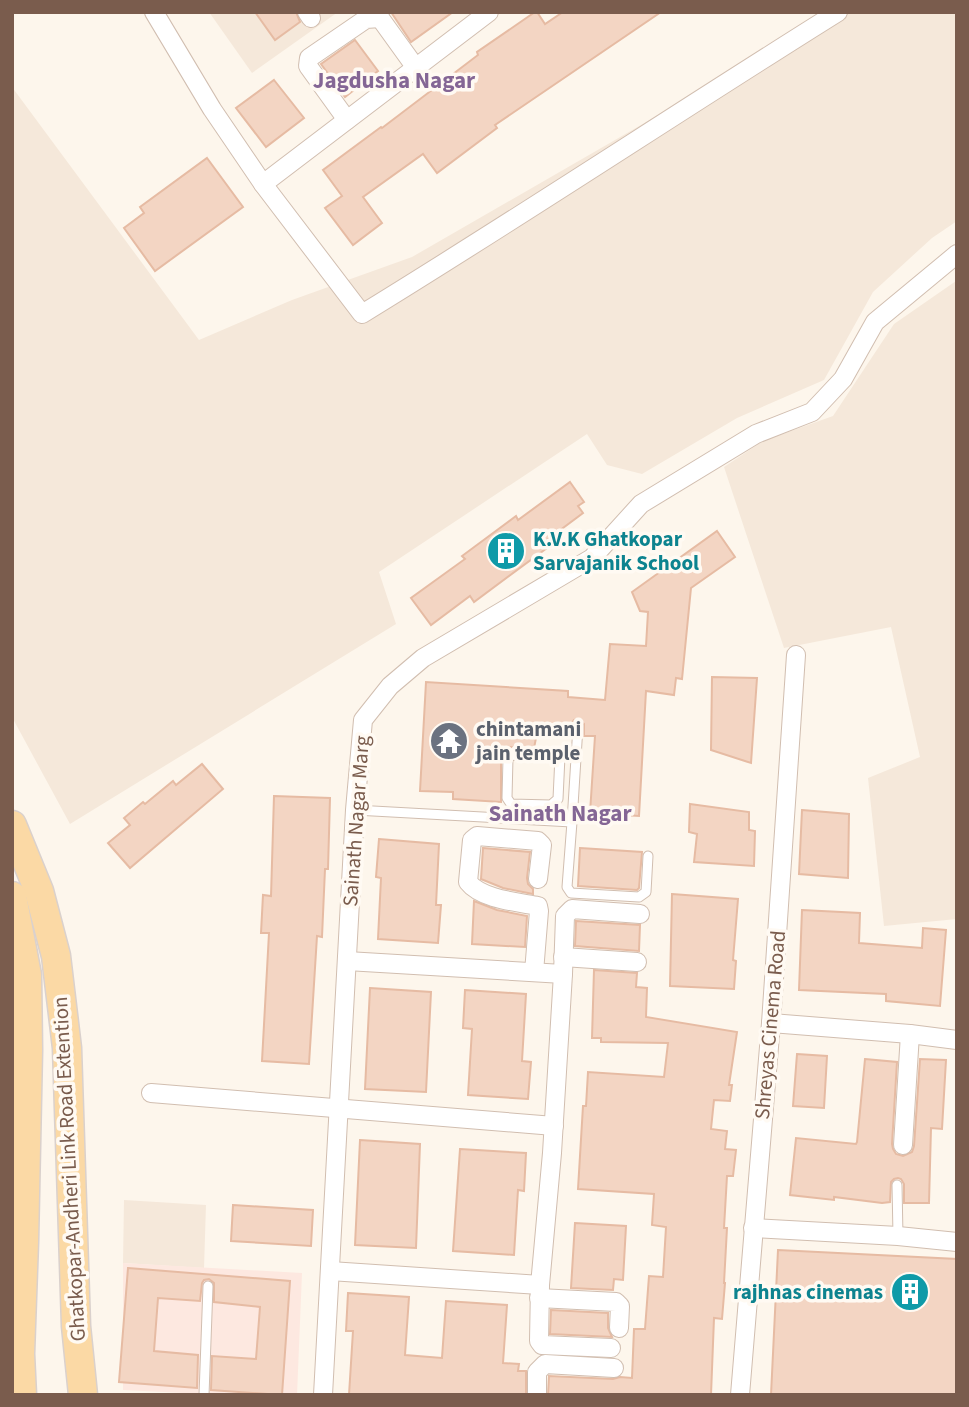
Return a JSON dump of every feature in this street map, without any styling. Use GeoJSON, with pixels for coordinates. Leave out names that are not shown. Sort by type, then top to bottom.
{"type":"FeatureCollection","features":[{"type":"Feature","properties":{"kind":"main road","name":"Ghatkopar-Andheri Link Road Extention"},"geometry":{"type":"LineString","coordinates":[[12,825],[39,891],[56,956],[68,1048],[76,1325],[83,1395]]}},
{"type":"Feature","properties":{"kind":"main road","name":"Ghatkopar-Andheri Link Road Extention"},"geometry":{"type":"LineString","coordinates":[[12,896],[27,975],[28,1051],[20,1354],[23,1395]]}},
{"type":"Feature","properties":{"kind":"main road"},"geometry":{"type":"LineString","coordinates":[[28,1051],[68,1048]]}},
{"type":"Feature","properties":{"kind":"street"},"geometry":{"type":"LineString","coordinates":[[155,12],[212,109],[263,184],[362,314],[838,12]]}},
{"type":"Feature","properties":{"kind":"street"},"geometry":{"type":"LineString","coordinates":[[347,120],[308,66],[309,58],[366,19],[380,15],[416,68]]}},
{"type":"Feature","properties":{"kind":"street"},"geometry":{"type":"LineString","coordinates":[[263,184],[481,15]]}},
{"type":"Feature","properties":{"kind":"street","name":"Sainath Nagar Marg"},"geometry":{"type":"LineString","coordinates":[[323,1395],[355,810],[363,720],[390,686],[423,659],[592,558],[640,503],[755,434],[812,412],[843,379],[875,323],[955,259]]}},
{"type":"Feature","properties":{"kind":"street","name":"Shreyas Cinema Road"},"geometry":{"type":"LineString","coordinates":[[740,1395],[771,1023],[796,655]]}},
{"type":"Feature","properties":{"kind":"street"},"geometry":{"type":"LineString","coordinates":[[534,972],[538,906],[504,900],[474,890],[468,882],[472,840],[477,836],[538,841],[542,845],[538,879]]}},
{"type":"Feature","properties":{"kind":"street"},"geometry":{"type":"LineString","coordinates":[[611,1348],[542,1345],[539,1340],[565,916],[572,909],[640,914]]}},
{"type":"Feature","properties":{"kind":"street"},"geometry":{"type":"LineString","coordinates":[[347,961],[534,972],[563,965],[638,962]]}},
{"type":"Feature","properties":{"kind":"street"},"geometry":{"type":"LineString","coordinates":[[771,1023],[957,1040]]}},
{"type":"Feature","properties":{"kind":"street"},"geometry":{"type":"LineString","coordinates":[[903,1145],[910,1034]]}},
{"type":"Feature","properties":{"kind":"street"},"geometry":{"type":"LineString","coordinates":[[151,1093],[554,1126]]}},
{"type":"Feature","properties":{"kind":"street"},"geometry":{"type":"LineString","coordinates":[[753,1228],[957,1242]]}},
{"type":"Feature","properties":{"kind":"street"},"geometry":{"type":"LineString","coordinates":[[330,1271],[616,1302],[620,1306],[619,1328]]}},
{"type":"Feature","properties":{"kind":"street"},"geometry":{"type":"LineString","coordinates":[[537,1395],[537,1372],[545,1364],[614,1368]]}},
{"type":"Feature","properties":{"kind":"lane"},"geometry":{"type":"LineString","coordinates":[[578,726],[568,887],[571,892],[639,897],[646,892],[648,856]]}},
{"type":"Feature","properties":{"kind":"lane"},"geometry":{"type":"LineString","coordinates":[[560,756],[558,799],[551,805],[512,804],[507,798],[508,758],[513,755],[576,756]]}},
{"type":"Feature","properties":{"kind":"lane"},"geometry":{"type":"LineString","coordinates":[[355,810],[572,822]]}},
{"type":"Feature","properties":{"kind":"lane"},"geometry":{"type":"LineString","coordinates":[[897,1185],[898,1236]]}},
{"type":"Feature","properties":{"kind":"lane"},"geometry":{"type":"LineString","coordinates":[[204,1395],[208,1286]]}},
{"type":"Feature","properties":{"kind":"shaded area"},"geometry":{"type":"Polygon","coordinates":[[[209,12],[338,12],[252,73],[209,12]]]}},
{"type":"Feature","properties":{"kind":"shaded area"},"geometry":{"type":"Polygon","coordinates":[[[837,12],[957,12],[957,221],[932,238],[873,292],[824,380],[737,418],[642,474],[607,465],[587,434],[379,572],[396,624],[70,824],[12,717],[12,87],[199,340],[292,300],[412,257],[837,12]]]}},
{"type":"Feature","properties":{"kind":"shaded area"},"geometry":{"type":"Polygon","coordinates":[[[956,281],[957,919],[884,926],[868,778],[920,757],[891,627],[784,648],[724,467],[763,441],[833,416],[894,324],[956,281]]]}},
{"type":"Feature","properties":{"kind":"shaded area"},"geometry":{"type":"Polygon","coordinates":[[[124,1200],[206,1205],[204,1268],[123,1263],[124,1200]]]}},
{"type":"Feature","properties":{"kind":"shaded area"},"geometry":{"type":"Polygon","coordinates":[[[123,1263],[302,1273],[297,1395],[123,1390],[123,1263]]]}},
{"type":"Feature","properties":{"kind":"building"},"geometry":{"type":"Polygon","coordinates":[[[255,12],[296,12],[300,22],[275,40],[255,12]]]}},
{"type":"Feature","properties":{"kind":"building"},"geometry":{"type":"Polygon","coordinates":[[[391,12],[453,12],[411,42],[391,12]]]}},
{"type":"Feature","properties":{"kind":"building"},"geometry":{"type":"Polygon","coordinates":[[[535,12],[545,24],[563,12],[661,12],[495,125],[497,128],[437,173],[423,154],[363,197],[382,223],[353,245],[325,208],[342,196],[323,170],[478,55],[477,52],[535,12]]]}},
{"type":"Feature","properties":{"kind":"building"},"geometry":{"type":"Polygon","coordinates":[[[355,40],[378,71],[345,97],[321,64],[355,40]]]}},
{"type":"Feature","properties":{"kind":"building"},"geometry":{"type":"Polygon","coordinates":[[[274,80],[304,118],[266,147],[236,108],[274,80]]]}},
{"type":"Feature","properties":{"kind":"building"},"geometry":{"type":"Polygon","coordinates":[[[207,158],[243,207],[155,271],[124,228],[144,213],[140,207],[207,158]]]}},
{"type":"Feature","properties":{"kind":"building","name":"K.V.K Ghatkopar Sarvajanik School"},"geometry":{"type":"Polygon","coordinates":[[[570,482],[584,502],[578,506],[583,513],[547,540],[551,545],[474,602],[470,596],[431,625],[411,598],[465,559],[462,556],[516,516],[518,520],[570,482]]]}},
{"type":"Feature","properties":{"kind":"building"},"geometry":{"type":"Polygon","coordinates":[[[717,531],[735,557],[691,588],[682,679],[676,678],[674,695],[646,691],[639,816],[590,813],[595,736],[584,736],[584,724],[579,719],[572,723],[570,735],[537,733],[534,748],[505,747],[501,758],[501,802],[453,799],[453,792],[420,791],[426,682],[568,691],[568,697],[605,700],[610,644],[646,646],[648,612],[640,611],[632,592],[717,531]]]}},
{"type":"Feature","properties":{"kind":"building"},"geometry":{"type":"Polygon","coordinates":[[[712,677],[757,678],[751,763],[711,750],[712,677]]]}},
{"type":"Feature","properties":{"kind":"building"},"geometry":{"type":"Polygon","coordinates":[[[202,764],[223,789],[130,868],[108,843],[130,825],[124,818],[173,781],[176,785],[202,764]]]}},
{"type":"Feature","properties":{"kind":"building"},"geometry":{"type":"Polygon","coordinates":[[[274,796],[330,798],[328,869],[325,869],[322,937],[317,936],[309,1064],[262,1061],[269,933],[261,933],[263,895],[271,896],[274,796]]]}},
{"type":"Feature","properties":{"kind":"building"},"geometry":{"type":"Polygon","coordinates":[[[690,804],[749,812],[749,830],[755,831],[754,866],[694,862],[697,834],[689,832],[690,804]]]}},
{"type":"Feature","properties":{"kind":"building"},"geometry":{"type":"Polygon","coordinates":[[[802,810],[849,814],[848,878],[799,874],[802,810]]]}},
{"type":"Feature","properties":{"kind":"building"},"geometry":{"type":"Polygon","coordinates":[[[379,839],[439,844],[436,905],[441,905],[438,943],[378,939],[381,878],[376,877],[379,839]]]}},
{"type":"Feature","properties":{"kind":"building"},"geometry":{"type":"Polygon","coordinates":[[[483,848],[530,852],[527,878],[533,894],[503,888],[481,879],[483,848]]]}},
{"type":"Feature","properties":{"kind":"building"},"geometry":{"type":"Polygon","coordinates":[[[580,848],[642,852],[639,888],[578,886],[580,848]]]}},
{"type":"Feature","properties":{"kind":"building"},"geometry":{"type":"Polygon","coordinates":[[[672,894],[738,899],[733,960],[736,961],[734,989],[670,986],[672,894]]]}},
{"type":"Feature","properties":{"kind":"building"},"geometry":{"type":"Polygon","coordinates":[[[474,901],[497,910],[527,916],[525,947],[472,944],[474,901]]]}},
{"type":"Feature","properties":{"kind":"building"},"geometry":{"type":"Polygon","coordinates":[[[802,910],[860,913],[859,943],[922,948],[923,928],[946,930],[940,1006],[886,1001],[886,994],[799,990],[802,910]]]}},
{"type":"Feature","properties":{"kind":"building"},"geometry":{"type":"Polygon","coordinates":[[[576,921],[640,925],[639,951],[575,946],[576,921]]]}},
{"type":"Feature","properties":{"kind":"building"},"geometry":{"type":"Polygon","coordinates":[[[594,970],[637,973],[636,987],[647,988],[646,1017],[737,1032],[729,1085],[732,1085],[730,1101],[714,1100],[711,1129],[727,1131],[725,1149],[736,1150],[733,1176],[727,1176],[725,1283],[722,1319],[714,1318],[711,1395],[548,1395],[549,1376],[632,1378],[634,1329],[645,1329],[649,1276],[663,1277],[666,1227],[652,1225],[654,1194],[578,1189],[588,1072],[664,1077],[668,1043],[601,1042],[601,1038],[592,1038],[594,970]]]}},
{"type":"Feature","properties":{"kind":"building"},"geometry":{"type":"Polygon","coordinates":[[[370,988],[431,992],[426,1092],[365,1089],[370,988]]]}},
{"type":"Feature","properties":{"kind":"building"},"geometry":{"type":"Polygon","coordinates":[[[465,990],[526,994],[522,1061],[531,1062],[528,1099],[468,1095],[472,1029],[463,1028],[465,990]]]}},
{"type":"Feature","properties":{"kind":"building"},"geometry":{"type":"Polygon","coordinates":[[[797,1054],[827,1056],[824,1108],[793,1106],[797,1054]]]}},
{"type":"Feature","properties":{"kind":"building"},"geometry":{"type":"Polygon","coordinates":[[[865,1059],[897,1062],[892,1144],[896,1154],[903,1156],[912,1152],[914,1146],[920,1059],[946,1060],[942,1129],[931,1128],[929,1203],[904,1203],[904,1184],[898,1178],[891,1182],[890,1202],[790,1195],[796,1138],[856,1144],[865,1059]]]}},
{"type":"Feature","properties":{"kind":"building"},"geometry":{"type":"Polygon","coordinates":[[[360,1140],[420,1144],[416,1248],[355,1245],[360,1140]]]}},
{"type":"Feature","properties":{"kind":"building"},"geometry":{"type":"Polygon","coordinates":[[[460,1149],[526,1153],[524,1191],[518,1190],[514,1255],[453,1251],[460,1149]]]}},
{"type":"Feature","properties":{"kind":"building"},"geometry":{"type":"Polygon","coordinates":[[[233,1205],[313,1210],[311,1246],[231,1241],[233,1205]]]}},
{"type":"Feature","properties":{"kind":"building"},"geometry":{"type":"Polygon","coordinates":[[[575,1223],[626,1226],[623,1280],[614,1279],[613,1290],[571,1288],[575,1223]]]}},
{"type":"Feature","properties":{"kind":"building","name":"rajhnas cinemas"},"geometry":{"type":"Polygon","coordinates":[[[778,1250],[957,1259],[957,1395],[771,1395],[778,1250]]]}},
{"type":"Feature","properties":{"kind":"building"},"geometry":{"type":"Polygon","coordinates":[[[128,1268],[290,1281],[282,1395],[211,1390],[212,1356],[256,1359],[260,1307],[214,1302],[214,1283],[209,1279],[202,1283],[200,1301],[158,1298],[154,1351],[198,1355],[197,1388],[119,1382],[128,1268]]]}},
{"type":"Feature","properties":{"kind":"building"},"geometry":{"type":"Polygon","coordinates":[[[348,1293],[409,1297],[405,1355],[442,1358],[446,1301],[507,1305],[503,1363],[519,1364],[518,1371],[526,1371],[526,1395],[349,1395],[353,1331],[346,1331],[348,1293]]]}},
{"type":"Feature","properties":{"kind":"building"},"geometry":{"type":"Polygon","coordinates":[[[551,1310],[608,1313],[608,1328],[612,1337],[550,1334],[551,1310]]]}},
{"type":"Feature","properties":{"kind":"place","name":"K.V.K Ghatkopar Sarvajanik School"},"geometry":{"type":"Point","coordinates":[506,551]}},
{"type":"Feature","properties":{"kind":"place","name":"chintamani jain temple"},"geometry":{"type":"Point","coordinates":[449,741]}},
{"type":"Feature","properties":{"kind":"place","name":"rajhnas cinemas"},"geometry":{"type":"Point","coordinates":[910,1292]}},
{"type":"Feature","properties":{"kind":"district","name":"Jagdusha Nagar"},"geometry":{"type":"Point","coordinates":[394,80]}},
{"type":"Feature","properties":{"kind":"district","name":"Sainath Nagar"},"geometry":{"type":"Point","coordinates":[560,813]}}]}
